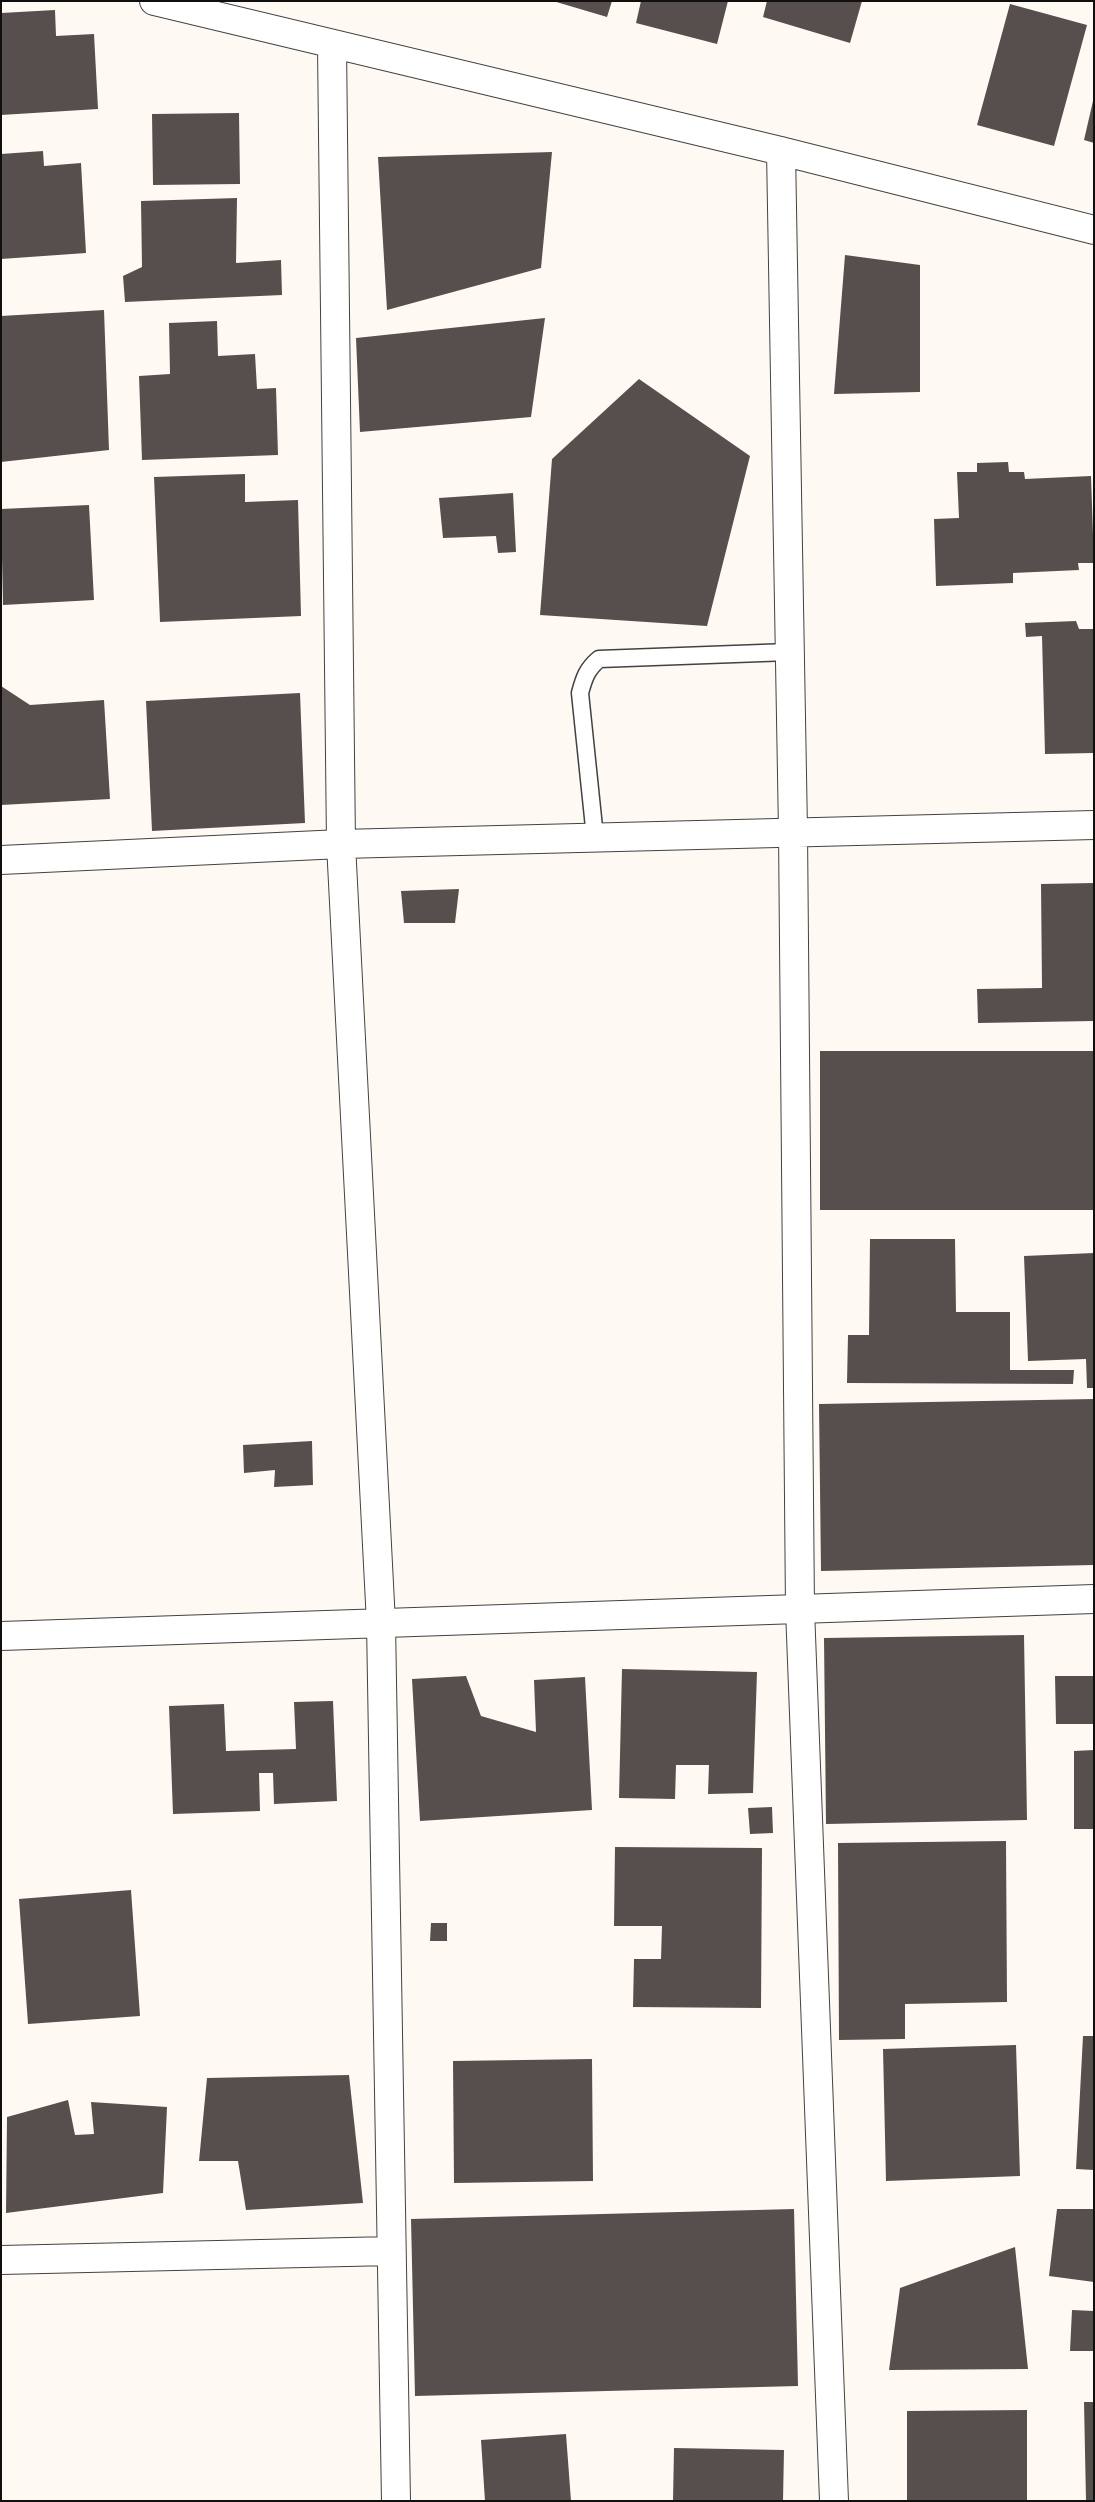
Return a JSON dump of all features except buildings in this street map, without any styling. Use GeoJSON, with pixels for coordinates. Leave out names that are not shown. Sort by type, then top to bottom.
{"type":"FeatureCollection","features":[{"type":"Feature","properties":{"kind":"street"},"geometry":{"type":"LineString","coordinates":[[154,1],[781,150],[1094,230]]}},
{"type":"Feature","properties":{"kind":"street"},"geometry":{"type":"LineString","coordinates":[[332,44],[341,844],[381,1623],[396,2501]]}},
{"type":"Feature","properties":{"kind":"street"},"geometry":{"type":"LineString","coordinates":[[781,150],[793,831],[800,1608],[834,2501]]}},
{"type":"Feature","properties":{"kind":"street"},"geometry":{"type":"LineString","coordinates":[[1,860],[341,844],[793,831],[1094,825]]}},
{"type":"Feature","properties":{"kind":"street"},"geometry":{"type":"LineString","coordinates":[[1,1636],[1094,1598]]}},
{"type":"Feature","properties":{"kind":"street"},"geometry":{"type":"LineString","coordinates":[[1,2260],[391,2251]]}},
{"type":"Feature","properties":{"kind":"lane"},"geometry":{"type":"LineString","coordinates":[[595,837],[580,693],[584,675],[590,666],[599,659],[790,652]]}}]}
